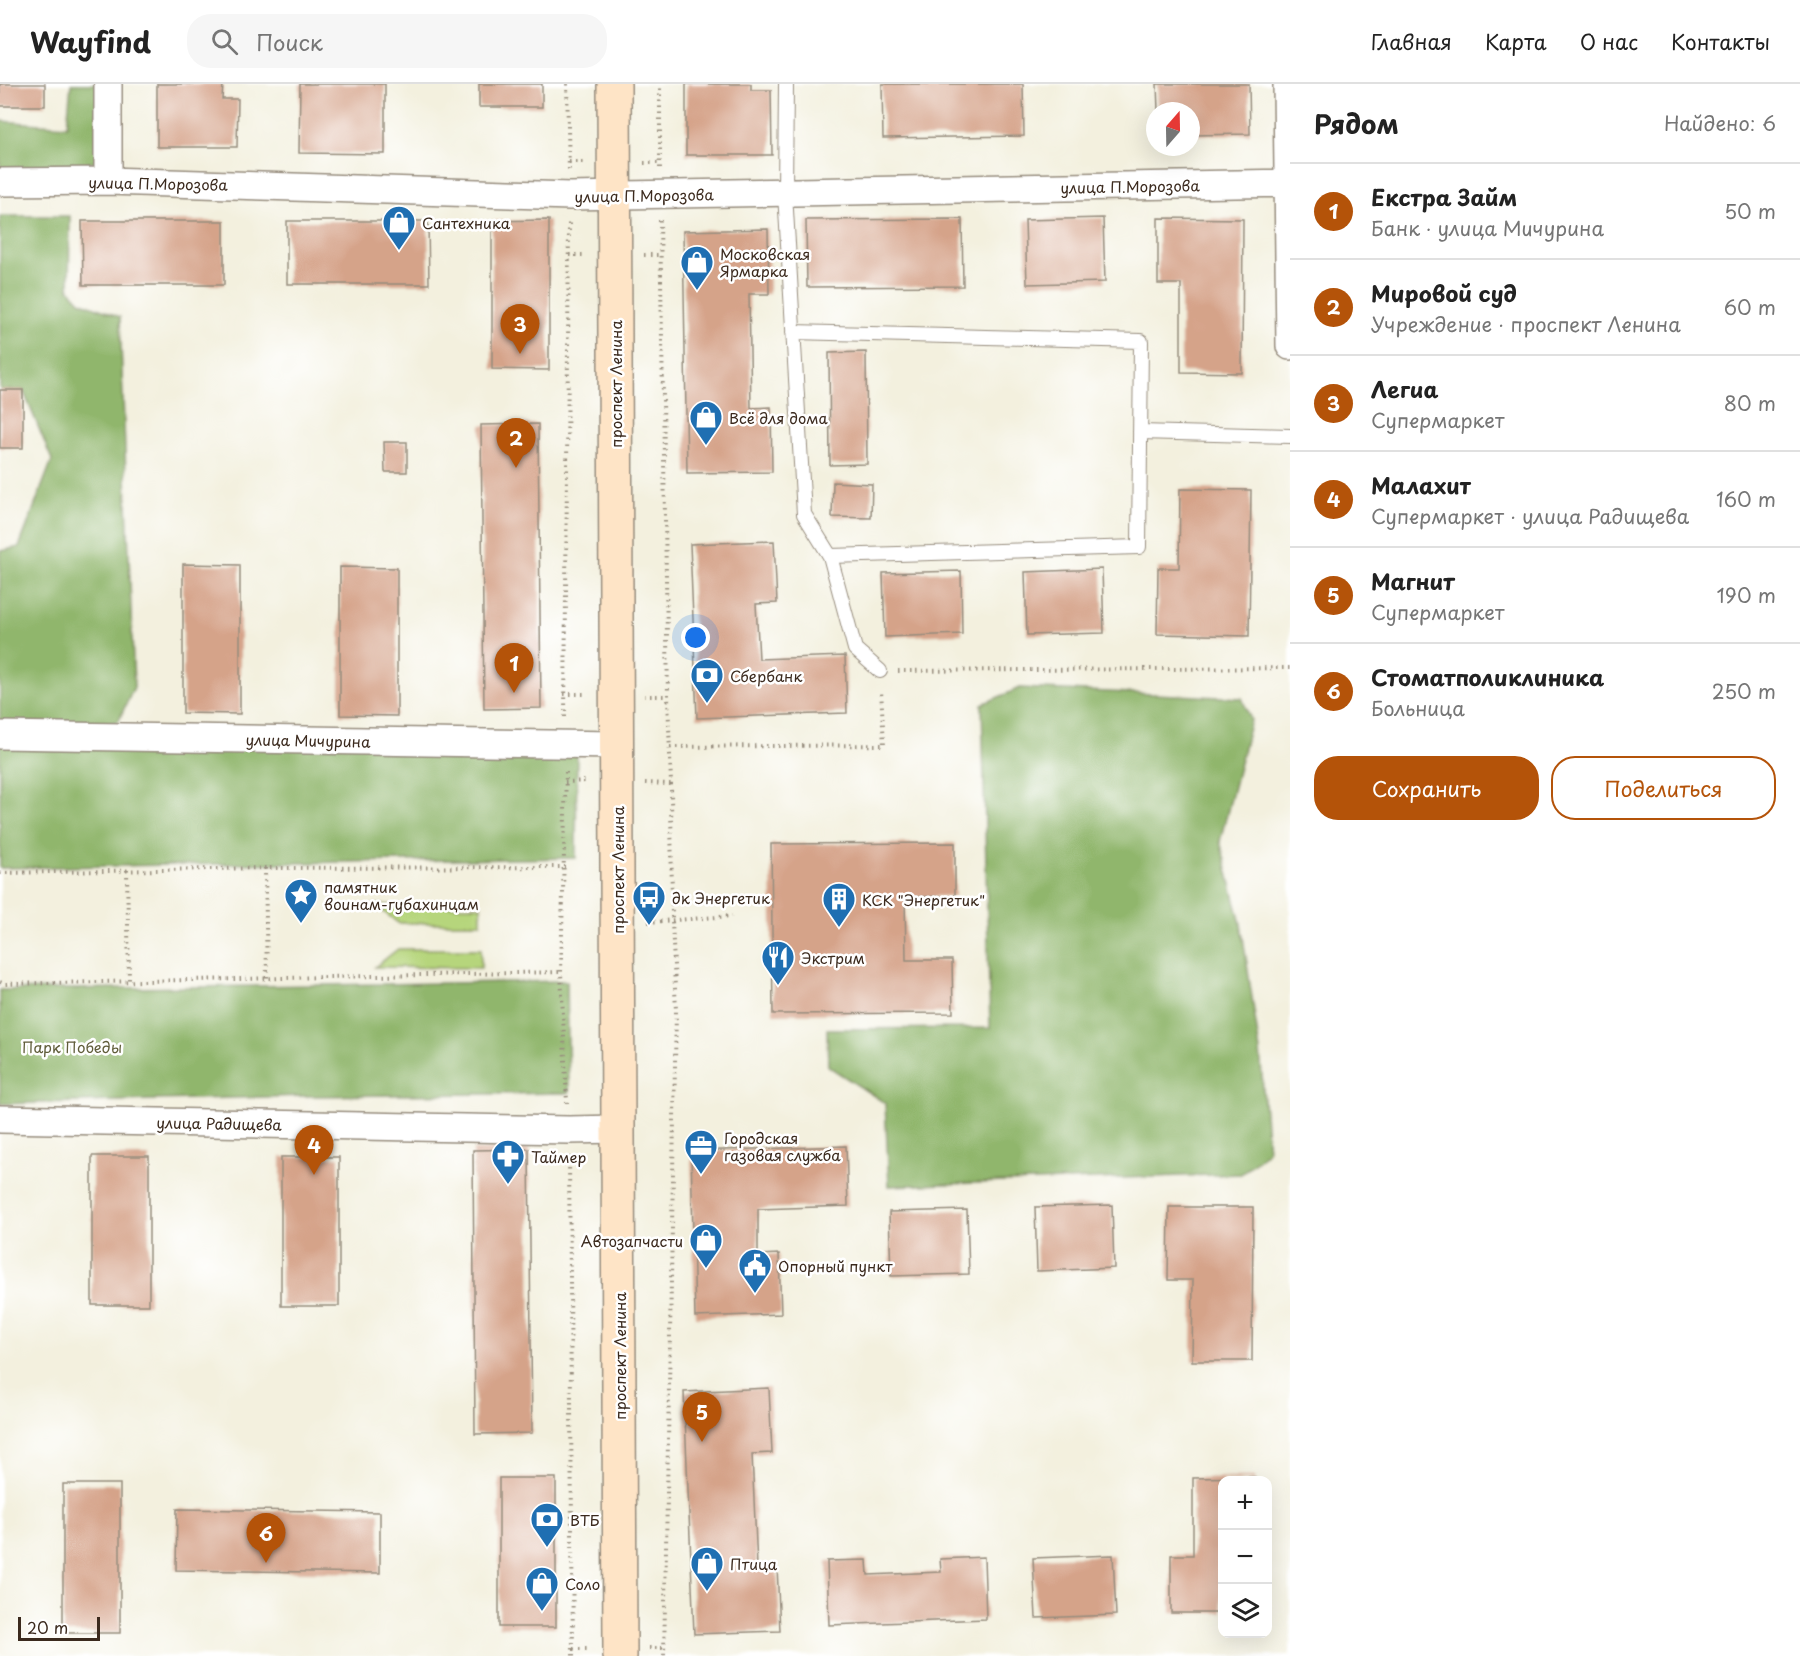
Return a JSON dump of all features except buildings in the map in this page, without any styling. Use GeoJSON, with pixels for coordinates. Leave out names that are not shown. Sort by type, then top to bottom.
{"type":"FeatureCollection","features":[{"type":"Feature","properties":{"kind":"main road","name":"проспект Ленина"},"geometry":{"type":"LineString","coordinates":[[614,84],[620,1656]]}},
{"type":"Feature","properties":{"kind":"street"},"geometry":{"type":"LineString","coordinates":[[108,84],[108,181]]}},
{"type":"Feature","properties":{"kind":"street"},"geometry":{"type":"LineString","coordinates":[[1287,84],[1290,346]]}},
{"type":"Feature","properties":{"kind":"street","name":"улица П.Морозова"},"geometry":{"type":"LineString","coordinates":[[0,182],[108,181],[570,196],[1288,183]]}},
{"type":"Feature","properties":{"kind":"street","name":"улица Мичурина"},"geometry":{"type":"LineString","coordinates":[[0,735],[616,745]]}},
{"type":"Feature","properties":{"kind":"street","name":"улица Радищева"},"geometry":{"type":"LineString","coordinates":[[0,1119],[618,1129]]}},
{"type":"Feature","properties":{"kind":"lane"},"geometry":{"type":"LineString","coordinates":[[786,84],[785,193],[804,514],[830,556],[855,649],[879,671]]}},
{"type":"Feature","properties":{"kind":"lane"},"geometry":{"type":"LineString","coordinates":[[793,332],[1141,341],[1139,547],[830,556]]}},
{"type":"Feature","properties":{"kind":"lane"},"geometry":{"type":"LineString","coordinates":[[1140,432],[1290,436]]}},
{"type":"Feature","properties":{"kind":"path"},"geometry":{"type":"LineString","coordinates":[[567,84],[570,196],[564,694],[565,867],[561,972],[569,1130],[573,1656]]}},
{"type":"Feature","properties":{"kind":"path"},"geometry":{"type":"LineString","coordinates":[[660,84],[672,920],[676,1011],[664,1656]]}},
{"type":"Feature","properties":{"kind":"path"},"geometry":{"type":"LineString","coordinates":[[670,747],[884,745],[879,671],[1290,668]]}},
{"type":"Feature","properties":{"kind":"path"},"geometry":{"type":"LineString","coordinates":[[0,873],[265,868],[565,867]]}},
{"type":"Feature","properties":{"kind":"path"},"geometry":{"type":"LineString","coordinates":[[265,868],[267,978]]}},
{"type":"Feature","properties":{"kind":"path"},"geometry":{"type":"LineString","coordinates":[[127,870],[129,980]]}},
{"type":"Feature","properties":{"kind":"path"},"geometry":{"type":"LineString","coordinates":[[617,924],[732,916]]}},
{"type":"Feature","properties":{"kind":"path"},"geometry":{"type":"LineString","coordinates":[[0,982],[5,984],[561,972]]}},
{"type":"Feature","properties":{"kind":"green space"},"geometry":{"type":"Polygon","coordinates":[[[71,84],[98,84],[97,162],[57,167],[0,168],[0,121],[67,126],[71,84]]]}},
{"type":"Feature","properties":{"kind":"green space"},"geometry":{"type":"Polygon","coordinates":[[[0,216],[70,216],[69,289],[80,301],[120,317],[134,687],[118,722],[40,729],[0,729],[0,551],[19,547],[52,460],[23,390],[0,390],[0,216]]]}},
{"type":"Feature","properties":{"kind":"green space"},"geometry":{"type":"Polygon","coordinates":[[[1020,688],[1242,698],[1251,720],[1220,841],[1241,924],[1260,1051],[1268,1151],[1241,1174],[889,1186],[885,1103],[828,1066],[827,1029],[990,1028],[982,704],[1020,688]]]}},
{"type":"Feature","properties":{"kind":"green space"},"geometry":{"type":"Polygon","coordinates":[[[0,741],[577,743],[576,858],[0,868],[0,741]]]}},
{"type":"Feature","properties":{"kind":"green space"},"geometry":{"type":"Polygon","coordinates":[[[375,905],[481,906],[481,923],[398,923],[375,905]]]}},
{"type":"Feature","properties":{"kind":"green space"},"geometry":{"type":"Polygon","coordinates":[[[398,949],[481,949],[481,968],[375,967],[398,949]]]}},
{"type":"Feature","properties":{"kind":"green space","name":"Парк Победы"},"geometry":{"type":"Polygon","coordinates":[[[567,981],[569,1093],[309,1096],[0,1104],[0,990],[567,981]]]}},
{"type":"Feature","properties":{"kind":"place","name":"Сантехника"},"geometry":{"type":"Point","coordinates":[399,251]}},
{"type":"Feature","properties":{"kind":"place","name":"Московская Ярмарка"},"geometry":{"type":"Point","coordinates":[697,291]}},
{"type":"Feature","properties":{"kind":"place","name":"Легиа"},"geometry":{"type":"Point","coordinates":[520,354]}},
{"type":"Feature","properties":{"kind":"place","name":"Всё для дома"},"geometry":{"type":"Point","coordinates":[706,446]}},
{"type":"Feature","properties":{"kind":"place","name":"Мировой суд"},"geometry":{"type":"Point","coordinates":[516,468]}},
{"type":"Feature","properties":{"kind":"place","name":"Екстра Займ"},"geometry":{"type":"Point","coordinates":[514,693]}},
{"type":"Feature","properties":{"kind":"place","name":"Сбербанк"},"geometry":{"type":"Point","coordinates":[707,704]}},
{"type":"Feature","properties":{"kind":"place","name":"памятник воинам-губахинцам"},"geometry":{"type":"Point","coordinates":[301,924]}},
{"type":"Feature","properties":{"kind":"place","name":"дк Энергетик"},"geometry":{"type":"Point","coordinates":[649,926]}},
{"type":"Feature","properties":{"kind":"place","name":"КСК \"Энергетик\""},"geometry":{"type":"Point","coordinates":[839,928]}},
{"type":"Feature","properties":{"kind":"place","name":"Экстрим"},"geometry":{"type":"Point","coordinates":[778,986]}},
{"type":"Feature","properties":{"kind":"place","name":"Малахит"},"geometry":{"type":"Point","coordinates":[314,1175]}},
{"type":"Feature","properties":{"kind":"place","name":"Городская газовая служба"},"geometry":{"type":"Point","coordinates":[701,1175]}},
{"type":"Feature","properties":{"kind":"place","name":"Таймер"},"geometry":{"type":"Point","coordinates":[508,1185]}},
{"type":"Feature","properties":{"kind":"place","name":"Автозапчасти"},"geometry":{"type":"Point","coordinates":[706,1269]}},
{"type":"Feature","properties":{"kind":"place","name":"Опорный пункт"},"geometry":{"type":"Point","coordinates":[755,1294]}},
{"type":"Feature","properties":{"kind":"place","name":"Магнит"},"geometry":{"type":"Point","coordinates":[702,1442]}},
{"type":"Feature","properties":{"kind":"place","name":"ВТБ"},"geometry":{"type":"Point","coordinates":[547,1548]}},
{"type":"Feature","properties":{"kind":"place","name":"Стоматполиклиника"},"geometry":{"type":"Point","coordinates":[266,1563]}},
{"type":"Feature","properties":{"kind":"place","name":"Птица"},"geometry":{"type":"Point","coordinates":[707,1592]}},
{"type":"Feature","properties":{"kind":"place","name":"Соло"},"geometry":{"type":"Point","coordinates":[542,1612]}}]}
